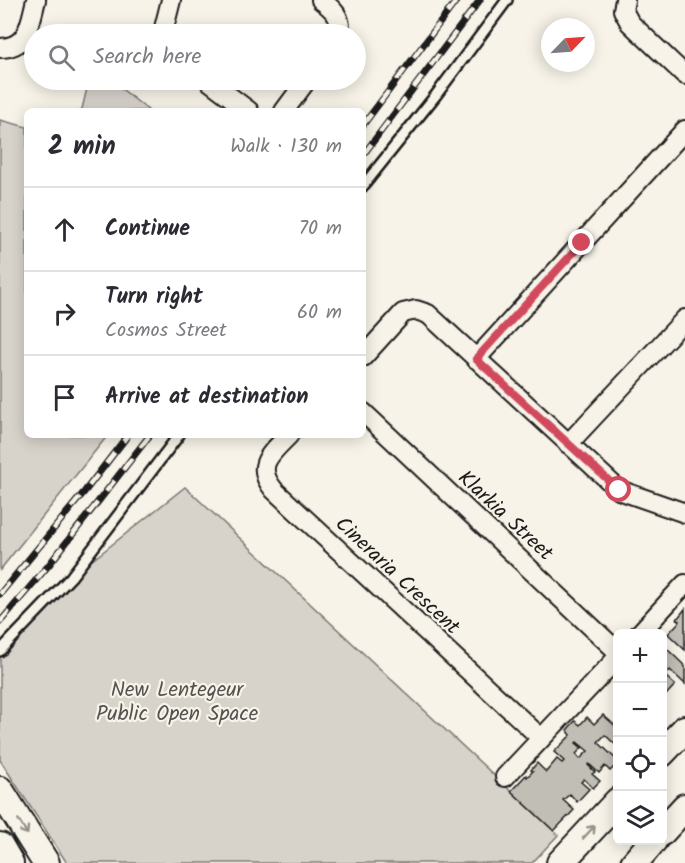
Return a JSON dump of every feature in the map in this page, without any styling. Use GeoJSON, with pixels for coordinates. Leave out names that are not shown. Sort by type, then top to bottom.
{"type":"FeatureCollection","features":[{"type":"Feature","properties":{"kind":"main road"},"geometry":{"type":"LineString","coordinates":[[667,749],[685,729]]}},
{"type":"Feature","properties":{"kind":"main road"},"geometry":{"type":"LineString","coordinates":[[0,790],[46,863]]}},
{"type":"Feature","properties":{"kind":"main road"},"geometry":{"type":"LineString","coordinates":[[560,863],[613,806]]}},
{"type":"Feature","properties":{"kind":"main road"},"geometry":{"type":"LineString","coordinates":[[667,827],[685,807]]}},
{"type":"Feature","properties":{"kind":"main road"},"geometry":{"type":"LineString","coordinates":[[634,863],[650,845]]}},
{"type":"Feature","properties":{"kind":"main road"},"geometry":{"type":"LineString","coordinates":[[0,846],[10,863]]}},
{"type":"Feature","properties":{"kind":"street"},"geometry":{"type":"LineString","coordinates":[[30,24],[36,0]]}},
{"type":"Feature","properties":{"kind":"street"},"geometry":{"type":"LineString","coordinates":[[165,24],[171,0]]}},
{"type":"Feature","properties":{"kind":"street"},"geometry":{"type":"LineString","coordinates":[[321,0],[337,14],[340,24]]}},
{"type":"Feature","properties":{"kind":"street"},"geometry":{"type":"LineString","coordinates":[[625,0],[623,10],[630,23],[685,75]]}},
{"type":"Feature","properties":{"kind":"street"},"geometry":{"type":"LineString","coordinates":[[0,48],[13,46],[24,39]]}},
{"type":"Feature","properties":{"kind":"street"},"geometry":{"type":"LineString","coordinates":[[221,90],[245,108]]}},
{"type":"Feature","properties":{"kind":"street"},"geometry":{"type":"LineString","coordinates":[[286,108],[300,90]]}},
{"type":"Feature","properties":{"kind":"street"},"geometry":{"type":"LineString","coordinates":[[476,359],[685,130]]}},
{"type":"Feature","properties":{"kind":"street"},"geometry":{"type":"LineString","coordinates":[[366,354],[402,314],[416,310],[428,314],[619,490],[685,513]]}},
{"type":"Feature","properties":{"kind":"street"},"geometry":{"type":"LineString","coordinates":[[568,444],[685,319]]}},
{"type":"Feature","properties":{"kind":"street","name":"Klarkia Street"},"geometry":{"type":"LineString","coordinates":[[366,415],[613,647]]}},
{"type":"Feature","properties":{"kind":"street","name":"Cineraria Crescent"},"geometry":{"type":"LineString","coordinates":[[287,438],[268,457],[264,471],[266,481],[542,738]]}},
{"type":"Feature","properties":{"kind":"street"},"geometry":{"type":"LineString","coordinates":[[643,629],[685,584]]}},
{"type":"Feature","properties":{"kind":"street"},"geometry":{"type":"LineString","coordinates":[[506,777],[613,662]]}},
{"type":"Feature","properties":{"kind":"lane"},"geometry":{"type":"LineString","coordinates":[[366,182],[436,95],[507,0]]}},
{"type":"Feature","properties":{"kind":"lane"},"geometry":{"type":"LineString","coordinates":[[0,651],[71,577],[177,438]]}},
{"type":"Feature","properties":{"kind":"green space"},"geometry":{"type":"Polygon","coordinates":[[[87,90],[123,90],[145,108],[82,108],[87,90]]]}},
{"type":"Feature","properties":{"kind":"green space"},"geometry":{"type":"Polygon","coordinates":[[[0,120],[24,126],[24,438],[106,438],[0,570],[0,120]]]}},
{"type":"Feature","properties":{"kind":"green space","name":"New Lentegeur Public Open Space"},"geometry":{"type":"Polygon","coordinates":[[[185,487],[558,835],[532,863],[67,863],[0,760],[0,651],[71,577],[185,487]]]}},
{"type":"Feature","properties":{"kind":"building"},"geometry":{"type":"Polygon","coordinates":[[[685,609],[685,650],[668,634],[680,621],[677,619],[685,609]]]}},
{"type":"Feature","properties":{"kind":"building"},"geometry":{"type":"Polygon","coordinates":[[[667,649],[685,666],[685,684],[670,670],[667,674],[667,649]]]}},
{"type":"Feature","properties":{"kind":"building"},"geometry":{"type":"Polygon","coordinates":[[[667,678],[675,685],[667,694],[667,678]]]}},
{"type":"Feature","properties":{"kind":"building"},"geometry":{"type":"Polygon","coordinates":[[[603,715],[613,724],[613,742],[605,735],[598,742],[613,756],[613,768],[610,771],[605,766],[599,773],[588,765],[595,772],[592,774],[600,781],[593,788],[584,779],[581,782],[589,789],[577,802],[570,794],[563,800],[574,810],[554,831],[511,791],[533,771],[531,770],[537,763],[546,772],[557,759],[562,763],[564,761],[554,752],[571,735],[567,730],[575,721],[580,725],[587,717],[594,724],[603,715]],[[577,742],[582,748],[576,754],[580,759],[588,751],[577,742]]]}},
{"type":"Feature","properties":{"kind":"railway"},"geometry":{"type":"LineString","coordinates":[[366,121],[457,0]]}},
{"type":"Feature","properties":{"kind":"railway"},"geometry":{"type":"LineString","coordinates":[[366,151],[480,0]]}},
{"type":"Feature","properties":{"kind":"railway"},"geometry":{"type":"LineString","coordinates":[[0,594],[126,438]]}},
{"type":"Feature","properties":{"kind":"railway"},"geometry":{"type":"LineString","coordinates":[[0,622],[48,566],[148,438]]}},
{"type":"Feature","properties":{"kind":"route"},"geometry":{"type":"LineString","coordinates":[[582,243],[476,359],[619,490]]}}]}
